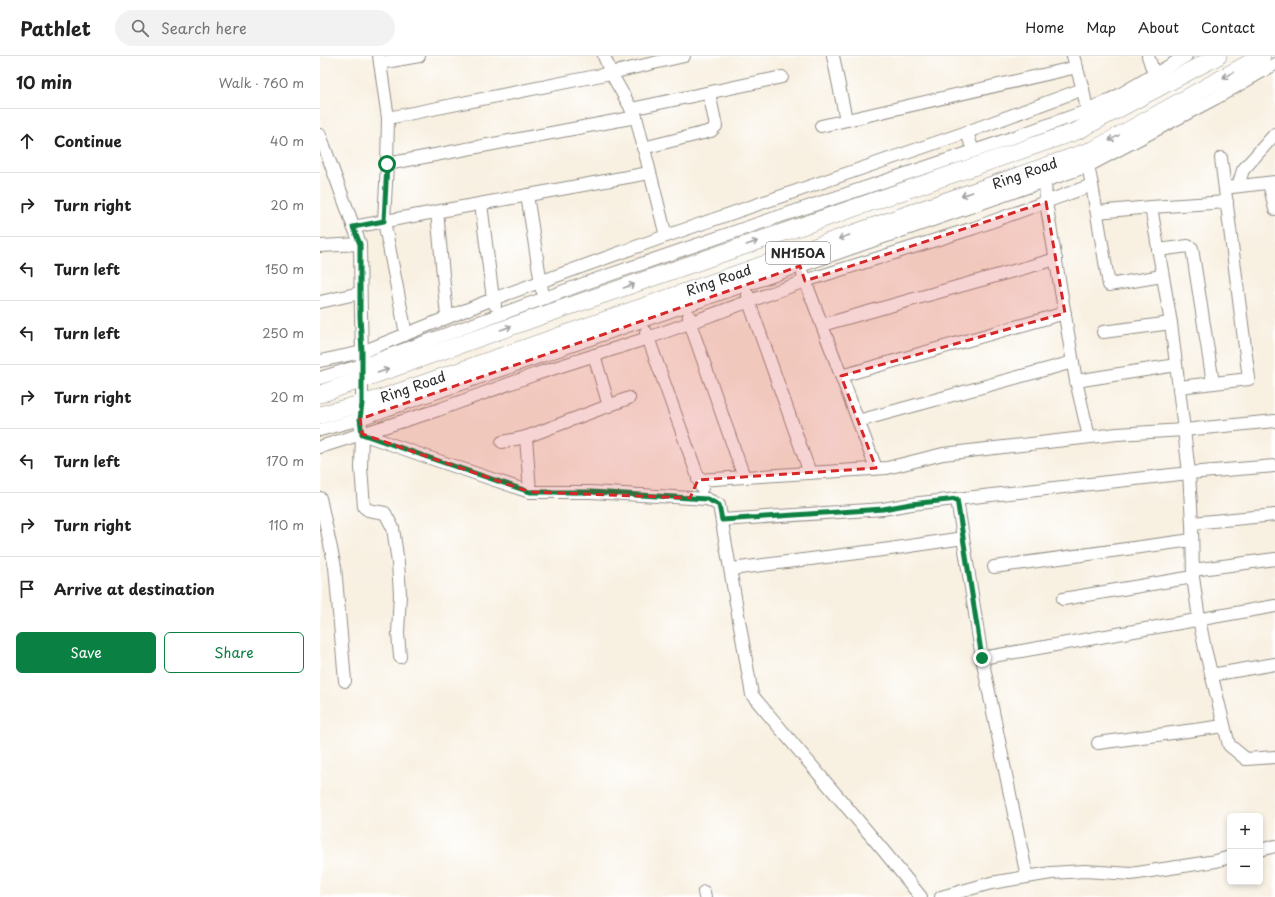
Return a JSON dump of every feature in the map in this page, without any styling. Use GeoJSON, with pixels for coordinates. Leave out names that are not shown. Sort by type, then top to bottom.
{"type":"FeatureCollection","features":[{"type":"Feature","properties":{"kind":"highway","name":"Ring Road"},"geometry":{"type":"LineString","coordinates":[[320,394],[362,372],[541,316],[1077,132],[1218,56]]}},
{"type":"Feature","properties":{"kind":"highway","name":"Ring Road"},"geometry":{"type":"LineString","coordinates":[[320,415],[361,412],[379,399],[1095,149],[1262,56]]}},
{"type":"Feature","properties":{"kind":"street"},"geometry":{"type":"LineString","coordinates":[[406,334],[384,221],[388,118],[379,59],[419,56]]}},
{"type":"Feature","properties":{"kind":"street"},"geometry":{"type":"LineString","coordinates":[[604,56],[611,73],[634,113],[666,236]]}},
{"type":"Feature","properties":{"kind":"street"},"geometry":{"type":"LineString","coordinates":[[388,118],[611,73],[684,56]]}},
{"type":"Feature","properties":{"kind":"street"},"geometry":{"type":"LineString","coordinates":[[833,56],[846,120]]}},
{"type":"Feature","properties":{"kind":"street"},"geometry":{"type":"LineString","coordinates":[[1148,56],[1154,74]]}},
{"type":"Feature","properties":{"kind":"street"},"geometry":{"type":"LineString","coordinates":[[320,378],[362,372],[498,315],[788,213],[1087,111],[1119,95],[1186,56]]}},
{"type":"Feature","properties":{"kind":"street"},"geometry":{"type":"LineString","coordinates":[[821,126],[1075,61],[1087,111]]}},
{"type":"Feature","properties":{"kind":"street"},"geometry":{"type":"LineString","coordinates":[[320,430],[361,412],[642,321],[1088,166],[1216,98],[1275,64]]}},
{"type":"Feature","properties":{"kind":"street"},"geometry":{"type":"LineString","coordinates":[[387,164],[634,113],[709,92],[782,77]]}},
{"type":"Feature","properties":{"kind":"street"},"geometry":{"type":"LineString","coordinates":[[320,361],[362,352],[541,281],[1083,90]]}},
{"type":"Feature","properties":{"kind":"street"},"geometry":{"type":"LineString","coordinates":[[643,148],[711,131],[716,126],[709,92]]}},
{"type":"Feature","properties":{"kind":"street"},"geometry":{"type":"LineString","coordinates":[[967,132],[973,151]]}},
{"type":"Feature","properties":{"kind":"street"},"geometry":{"type":"LineString","coordinates":[[1238,186],[1243,170],[1275,134]]}},
{"type":"Feature","properties":{"kind":"street"},"geometry":{"type":"LineString","coordinates":[[320,135],[360,244],[362,352],[361,468],[364,506],[368,510],[385,513],[393,528],[398,563],[400,594],[398,633],[400,657]]}},
{"type":"Feature","properties":{"kind":"street"},"geometry":{"type":"LineString","coordinates":[[1179,387],[1249,379],[1221,158]]}},
{"type":"Feature","properties":{"kind":"street"},"geometry":{"type":"LineString","coordinates":[[1088,166],[1109,285],[1162,276]]}},
{"type":"Feature","properties":{"kind":"street"},"geometry":{"type":"LineString","coordinates":[[353,227],[649,173]]}},
{"type":"Feature","properties":{"kind":"street"},"geometry":{"type":"LineString","coordinates":[[846,174],[853,191]]}},
{"type":"Feature","properties":{"kind":"street"},"geometry":{"type":"LineString","coordinates":[[1045,180],[1046,202],[1076,381],[1089,437]]}},
{"type":"Feature","properties":{"kind":"street"},"geometry":{"type":"LineString","coordinates":[[1225,188],[1272,182],[1275,209]]}},
{"type":"Feature","properties":{"kind":"street"},"geometry":{"type":"LineString","coordinates":[[320,447],[438,410],[536,374],[648,338],[805,281],[974,228],[1092,185]]}},
{"type":"Feature","properties":{"kind":"street"},"geometry":{"type":"LineString","coordinates":[[527,195],[543,299]]}},
{"type":"Feature","properties":{"kind":"street"},"geometry":{"type":"LineString","coordinates":[[781,196],[788,213]]}},
{"type":"Feature","properties":{"kind":"street"},"geometry":{"type":"LineString","coordinates":[[1097,212],[1151,206],[1226,202]]}},
{"type":"Feature","properties":{"kind":"street"},"geometry":{"type":"LineString","coordinates":[[480,204],[493,299],[498,315]]}},
{"type":"Feature","properties":{"kind":"street"},"geometry":{"type":"LineString","coordinates":[[1151,206],[1171,323],[1179,387],[1189,473],[1193,574],[1199,619],[1205,648],[1229,745],[1246,759],[1274,761]]}},
{"type":"Feature","properties":{"kind":"street"},"geometry":{"type":"LineString","coordinates":[[437,212],[447,317]]}},
{"type":"Feature","properties":{"kind":"street"},"geometry":{"type":"LineString","coordinates":[[320,246],[360,244]]}},
{"type":"Feature","properties":{"kind":"street"},"geometry":{"type":"LineString","coordinates":[[1158,250],[1188,246],[1192,248],[1213,383]]}},
{"type":"Feature","properties":{"kind":"street"},"geometry":{"type":"LineString","coordinates":[[822,325],[1056,259]]}},
{"type":"Feature","properties":{"kind":"street"},"geometry":{"type":"LineString","coordinates":[[800,266],[876,468]]}},
{"type":"Feature","properties":{"kind":"street"},"geometry":{"type":"LineString","coordinates":[[747,285],[748,302],[810,473]]}},
{"type":"Feature","properties":{"kind":"street"},"geometry":{"type":"LineString","coordinates":[[320,302],[360,293]]}},
{"type":"Feature","properties":{"kind":"street"},"geometry":{"type":"LineString","coordinates":[[687,305],[690,323],[744,477]]}},
{"type":"Feature","properties":{"kind":"street"},"geometry":{"type":"LineString","coordinates":[[841,376],[1065,313]]}},
{"type":"Feature","properties":{"kind":"street"},"geometry":{"type":"LineString","coordinates":[[642,321],[698,480],[707,499]]}},
{"type":"Feature","properties":{"kind":"street"},"geometry":{"type":"LineString","coordinates":[[1103,332],[1171,323]]}},
{"type":"Feature","properties":{"kind":"street"},"geometry":{"type":"LineString","coordinates":[[594,355],[609,406]]}},
{"type":"Feature","properties":{"kind":"street"},"geometry":{"type":"LineString","coordinates":[[858,421],[1073,362]]}},
{"type":"Feature","properties":{"kind":"street"},"geometry":{"type":"LineString","coordinates":[[1076,381],[1176,365]]}},
{"type":"Feature","properties":{"kind":"street"},"geometry":{"type":"LineString","coordinates":[[502,442],[526,437],[629,398]]}},
{"type":"Feature","properties":{"kind":"street"},"geometry":{"type":"LineString","coordinates":[[698,480],[887,468],[943,454],[1117,434],[1184,430],[1275,421]]}},
{"type":"Feature","properties":{"kind":"street"},"geometry":{"type":"LineString","coordinates":[[362,434],[530,492],[591,492],[707,499],[719,505],[752,695],[921,897]]}},
{"type":"Feature","properties":{"kind":"street"},"geometry":{"type":"LineString","coordinates":[[526,437],[530,492]]}},
{"type":"Feature","properties":{"kind":"street"},"geometry":{"type":"LineString","coordinates":[[722,520],[883,509],[911,504],[1189,473],[1275,466]]}},
{"type":"Feature","properties":{"kind":"street"},"geometry":{"type":"LineString","coordinates":[[690,498],[698,480]]}},
{"type":"Feature","properties":{"kind":"street"},"geometry":{"type":"LineString","coordinates":[[957,499],[982,658],[1027,877]]}},
{"type":"Feature","properties":{"kind":"street"},"geometry":{"type":"LineString","coordinates":[[321,504],[335,567],[345,681]]}},
{"type":"Feature","properties":{"kind":"street"},"geometry":{"type":"LineString","coordinates":[[1192,523],[1275,515]]}},
{"type":"Feature","properties":{"kind":"street"},"geometry":{"type":"LineString","coordinates":[[731,569],[884,550],[963,538]]}},
{"type":"Feature","properties":{"kind":"street"},"geometry":{"type":"LineString","coordinates":[[994,567],[1192,540]]}},
{"type":"Feature","properties":{"kind":"street"},"geometry":{"type":"LineString","coordinates":[[1063,599],[1275,559]]}},
{"type":"Feature","properties":{"kind":"street"},"geometry":{"type":"LineString","coordinates":[[982,658],[1275,606]]}},
{"type":"Feature","properties":{"kind":"street"},"geometry":{"type":"LineString","coordinates":[[1211,675],[1275,664]]}},
{"type":"Feature","properties":{"kind":"street"},"geometry":{"type":"LineString","coordinates":[[1098,742],[1224,726]]}},
{"type":"Feature","properties":{"kind":"street"},"geometry":{"type":"LineString","coordinates":[[1263,849],[1275,846]]}},
{"type":"Feature","properties":{"kind":"street"},"geometry":{"type":"LineString","coordinates":[[941,897],[991,883],[1051,873],[1085,871],[1131,874],[1216,861],[1227,858]]}},
{"type":"Feature","properties":{"kind":"highlighted area"},"geometry":{"type":"Polygon","coordinates":[[[1046,202],[1065,313],[841,376],[876,468],[698,480],[690,498],[530,492],[362,434],[360,419],[800,266],[805,281],[1046,202]]]}},
{"type":"Feature","properties":{"kind":"route"},"geometry":{"type":"LineString","coordinates":[[387,164],[384,221],[353,227],[360,244],[360,316],[362,352],[362,404],[360,419],[362,434],[530,492],[591,492],[707,499],[719,505],[722,520],[883,509],[911,504],[957,499],[982,658]]}}]}
